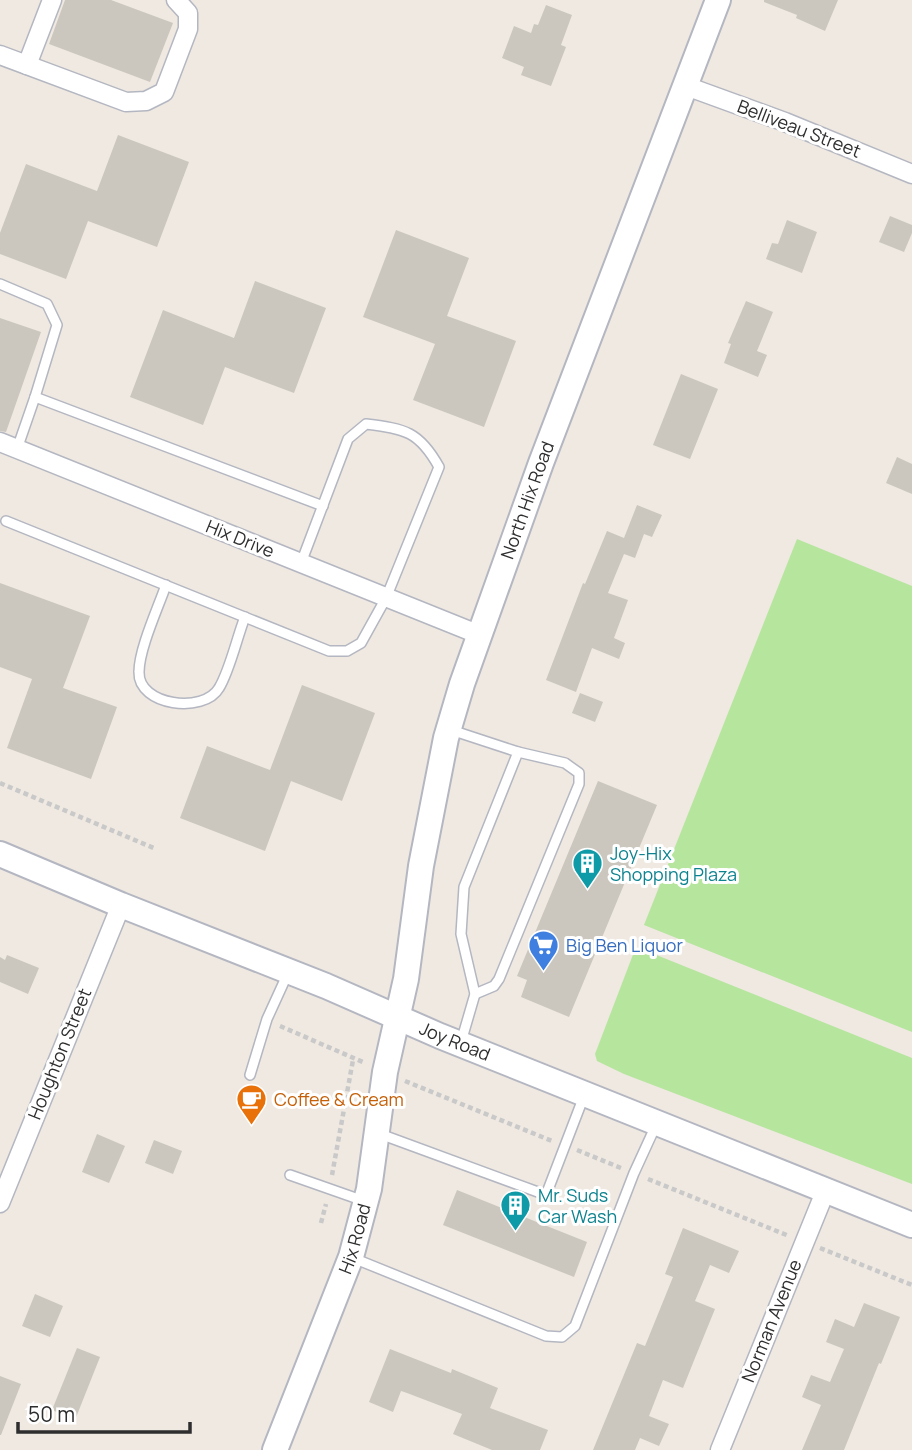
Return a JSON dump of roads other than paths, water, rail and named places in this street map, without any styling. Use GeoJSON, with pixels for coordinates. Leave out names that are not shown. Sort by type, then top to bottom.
{"type":"FeatureCollection","features":[{"type":"Feature","properties":{"kind":"street"},"geometry":{"type":"LineString","coordinates":[[27,65],[52,0]]}},
{"type":"Feature","properties":{"kind":"street"},"geometry":{"type":"LineString","coordinates":[[0,55],[126,102],[146,101],[164,92],[188,29],[188,13],[176,0]]}},
{"type":"Feature","properties":{"kind":"street","name":"North Hix Road"},"geometry":{"type":"LineString","coordinates":[[397,1018],[406,978],[421,866],[449,729],[462,684],[550,439],[718,0]]}},
{"type":"Feature","properties":{"kind":"street","name":"Belliveau Street"},"geometry":{"type":"LineString","coordinates":[[686,86],[785,122],[912,174]]}},
{"type":"Feature","properties":{"kind":"street","name":"Hix Drive"},"geometry":{"type":"LineString","coordinates":[[0,442],[480,635]]}},
{"type":"Feature","properties":{"kind":"street","name":"Joy Road"},"geometry":{"type":"LineString","coordinates":[[0,855],[585,1095],[912,1225]]}},
{"type":"Feature","properties":{"kind":"street","name":"Houghton Street"},"geometry":{"type":"LineString","coordinates":[[0,1203],[121,905]]}},
{"type":"Feature","properties":{"kind":"street","name":"Hix Road"},"geometry":{"type":"LineString","coordinates":[[275,1450],[351,1257],[366,1201],[385,1072],[397,1018]]}},
{"type":"Feature","properties":{"kind":"street","name":"Norman Avenue"},"geometry":{"type":"LineString","coordinates":[[720,1450],[825,1192]]}},
{"type":"Feature","properties":{"kind":"lane"},"geometry":{"type":"LineString","coordinates":[[0,284],[47,304],[57,325],[17,449]]}},
{"type":"Feature","properties":{"kind":"lane"},"geometry":{"type":"LineString","coordinates":[[35,397],[323,506]]}},
{"type":"Feature","properties":{"kind":"lane"},"geometry":{"type":"LineString","coordinates":[[6,521],[329,651],[347,651],[361,643],[386,598],[439,467],[427,446],[402,428],[366,424],[348,439],[300,563]]}},
{"type":"Feature","properties":{"kind":"lane"},"geometry":{"type":"LineString","coordinates":[[166,585],[138,674],[142,686],[152,696],[167,701],[190,703],[207,699],[219,689],[245,617]]}},
{"type":"Feature","properties":{"kind":"lane"},"geometry":{"type":"LineString","coordinates":[[449,729],[518,752],[565,763],[579,773],[579,785],[499,979],[494,986],[475,994]]}},
{"type":"Feature","properties":{"kind":"lane"},"geometry":{"type":"LineString","coordinates":[[460,1044],[475,994],[461,934],[464,887],[518,752]]}},
{"type":"Feature","properties":{"kind":"lane"},"geometry":{"type":"LineString","coordinates":[[250,1076],[267,1019],[289,972]]}},
{"type":"Feature","properties":{"kind":"lane"},"geometry":{"type":"LineString","coordinates":[[376,1133],[546,1195],[585,1095]]}},
{"type":"Feature","properties":{"kind":"lane"},"geometry":{"type":"LineString","coordinates":[[351,1257],[547,1336],[562,1337],[575,1326],[634,1173],[657,1124]]}},
{"type":"Feature","properties":{"kind":"lane"},"geometry":{"type":"LineString","coordinates":[[290,1175],[366,1201]]}},
{"type":"Feature","properties":{"kind":"place","name":"Joy-Hix Shopping Plaza"},"geometry":{"type":"Point","coordinates":[587,891]}},
{"type":"Feature","properties":{"kind":"place","name":"Big Ben Liquor"},"geometry":{"type":"Point","coordinates":[543,973]}},
{"type":"Feature","properties":{"kind":"place","name":"Coffee & Cream"},"geometry":{"type":"Point","coordinates":[251,1127]}},
{"type":"Feature","properties":{"kind":"place","name":"Mr. Suds Car Wash"},"geometry":{"type":"Point","coordinates":[515,1233]}}]}
